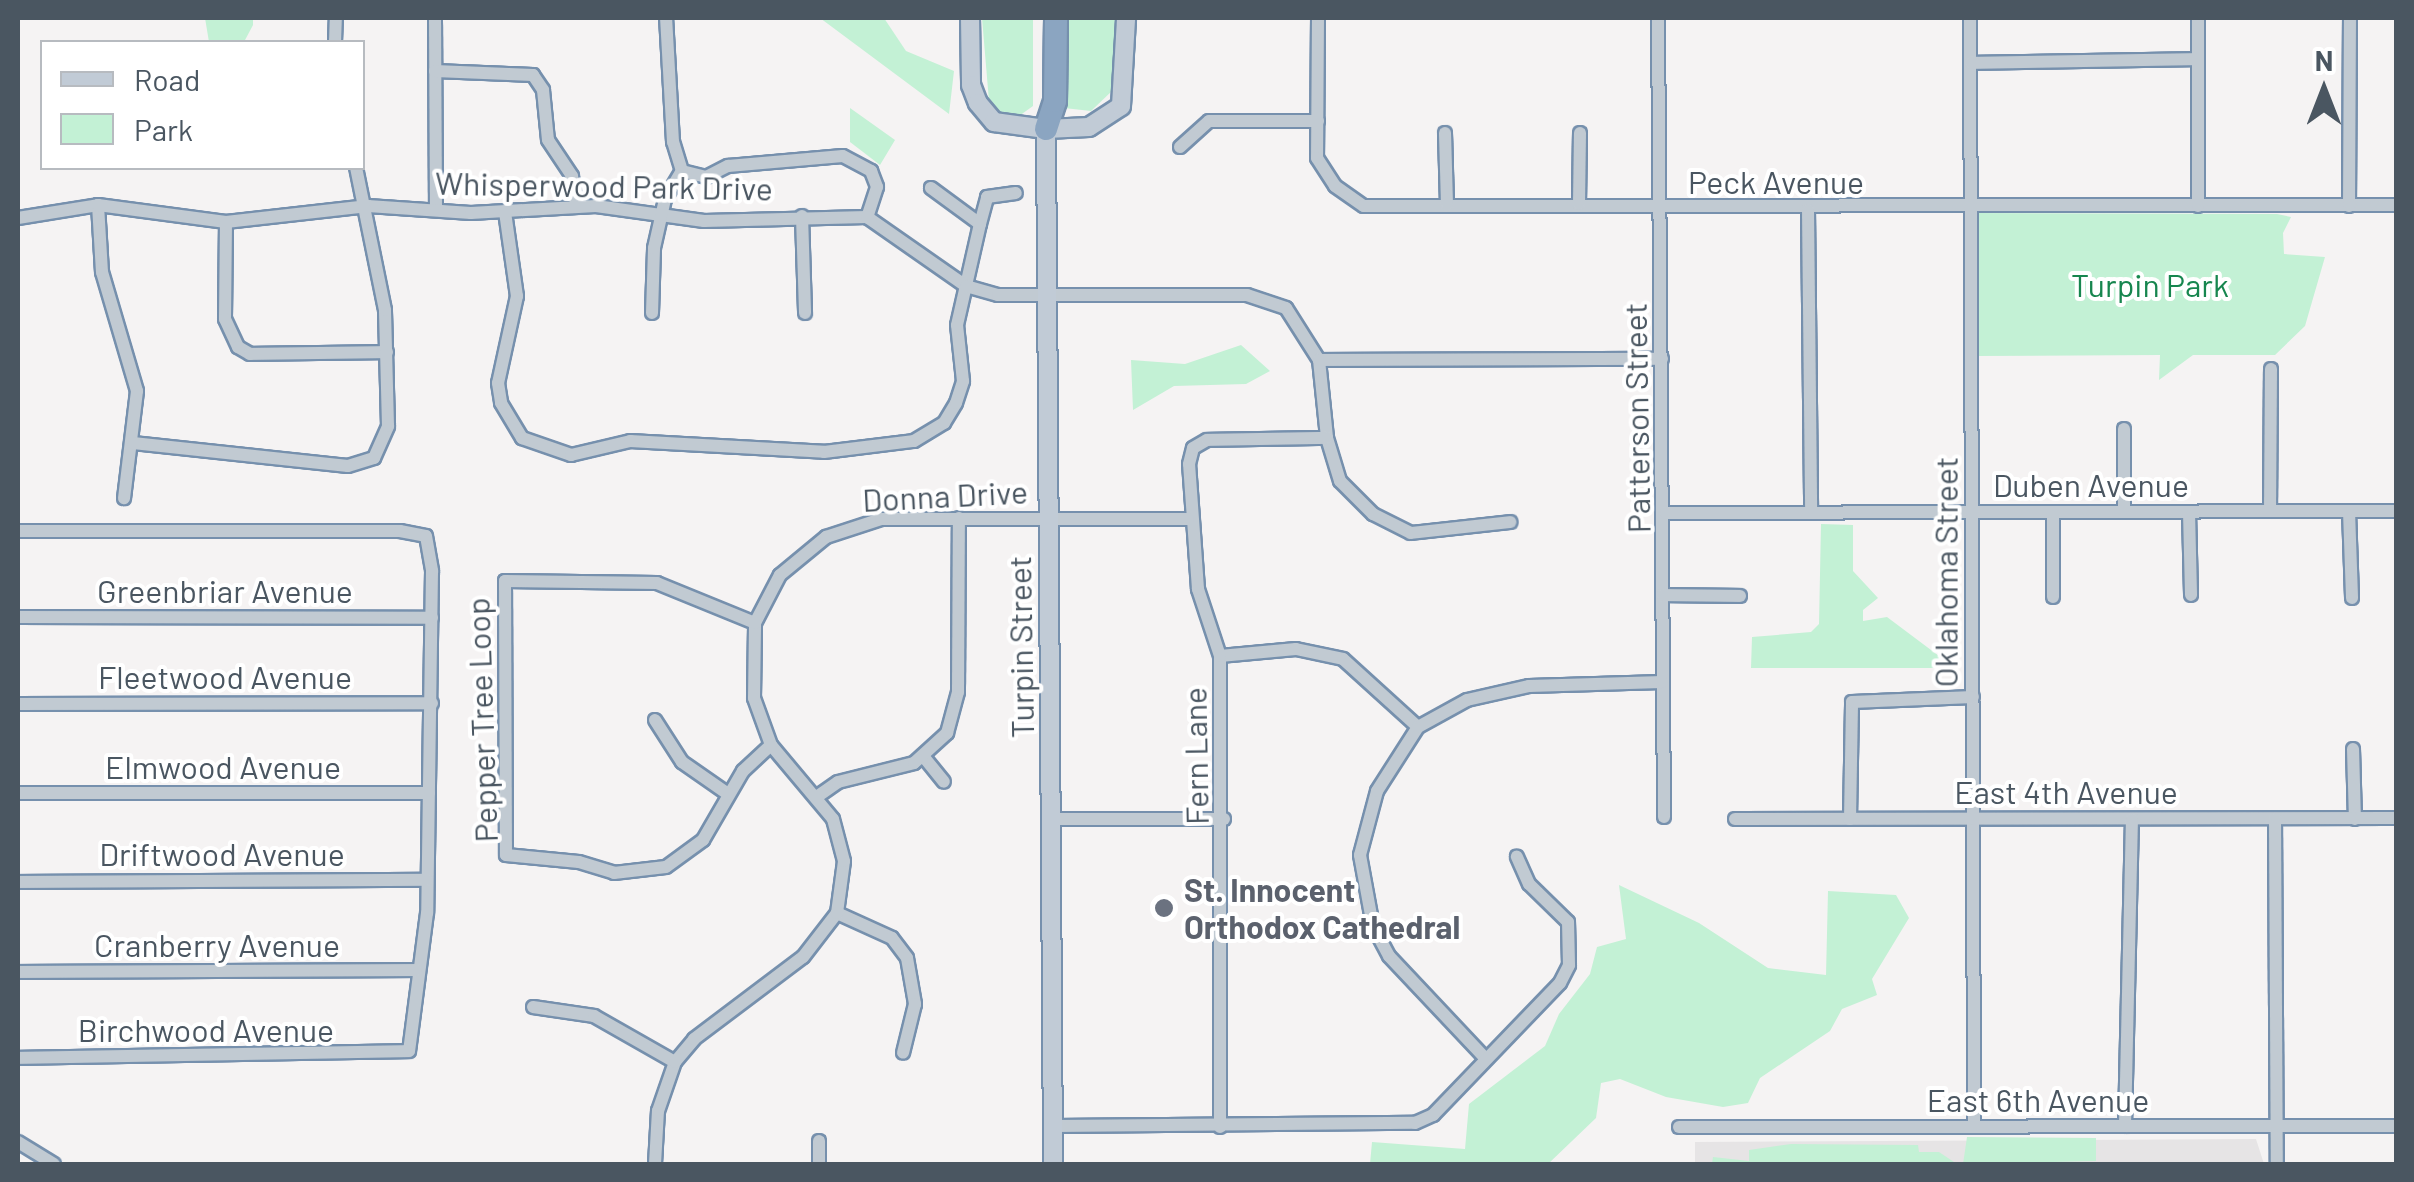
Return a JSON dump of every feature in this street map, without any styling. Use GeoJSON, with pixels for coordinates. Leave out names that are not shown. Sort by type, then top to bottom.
{"type":"FeatureCollection","features":[{"type":"Feature","properties":{"kind":"highway"},"geometry":{"type":"LineString","coordinates":[[1041,18],[1046,128]]}},
{"type":"Feature","properties":{"kind":"highway"},"geometry":{"type":"LineString","coordinates":[[1046,128],[1055,101],[1056,18]]}},
{"type":"Feature","properties":{"kind":"street"},"geometry":{"type":"LineString","coordinates":[[435,18],[436,210]]}},
{"type":"Feature","properties":{"kind":"street"},"geometry":{"type":"LineString","coordinates":[[652,313],[661,217],[682,171],[673,142],[666,18]]}},
{"type":"Feature","properties":{"kind":"street"},"geometry":{"type":"LineString","coordinates":[[970,18],[971,85],[978,103],[994,122],[1046,128],[1090,127],[1121,106],[1126,18]]}},
{"type":"Feature","properties":{"kind":"street","name":"Peck Avenue"},"geometry":{"type":"LineString","coordinates":[[1318,18],[1318,158],[1335,186],[1364,206],[1579,204],[1661,210],[1808,210],[2396,205]]}},
{"type":"Feature","properties":{"kind":"street","name":"Patterson Street"},"geometry":{"type":"LineString","coordinates":[[1658,18],[1666,513],[1664,818]]}},
{"type":"Feature","properties":{"kind":"street","name":"Oklahoma Street"},"geometry":{"type":"LineString","coordinates":[[1970,18],[1974,1126]]}},
{"type":"Feature","properties":{"kind":"street"},"geometry":{"type":"LineString","coordinates":[[2198,18],[2198,206]]}},
{"type":"Feature","properties":{"kind":"street"},"geometry":{"type":"LineString","coordinates":[[2349,206],[2350,18]]}},
{"type":"Feature","properties":{"kind":"street"},"geometry":{"type":"LineString","coordinates":[[1971,64],[2198,59]]}},
{"type":"Feature","properties":{"kind":"street"},"geometry":{"type":"LineString","coordinates":[[435,71],[533,75],[543,90],[548,140],[572,176],[576,206]]}},
{"type":"Feature","properties":{"kind":"street"},"geometry":{"type":"LineString","coordinates":[[1180,147],[1209,121],[1318,121]]}},
{"type":"Feature","properties":{"kind":"street","name":"Turpin Street"},"geometry":{"type":"LineString","coordinates":[[1046,128],[1053,1164]]}},
{"type":"Feature","properties":{"kind":"street"},"geometry":{"type":"LineString","coordinates":[[1445,133],[1447,205]]}},
{"type":"Feature","properties":{"kind":"street"},"geometry":{"type":"LineString","coordinates":[[1579,204],[1580,133]]}},
{"type":"Feature","properties":{"kind":"street"},"geometry":{"type":"LineString","coordinates":[[682,171],[706,177],[728,166],[843,156],[871,171],[876,200],[867,217],[966,286],[998,295],[1246,295],[1286,308],[1319,360],[1327,438],[1340,480],[1374,514],[1412,533],[1510,522]]}},
{"type":"Feature","properties":{"kind":"street"},"geometry":{"type":"LineString","coordinates":[[133,443],[217,456],[363,463],[374,458],[386,436],[387,352],[368,206],[357,170]]}},
{"type":"Feature","properties":{"kind":"street"},"geometry":{"type":"LineString","coordinates":[[930,188],[980,224]]}},
{"type":"Feature","properties":{"kind":"street"},"geometry":{"type":"LineString","coordinates":[[505,212],[517,296],[498,383],[500,403],[522,438],[571,454],[630,442],[775,453],[914,441],[944,423],[963,382],[957,325],[987,196],[1016,194]]}},
{"type":"Feature","properties":{"kind":"street"},"geometry":{"type":"LineString","coordinates":[[98,205],[102,272],[134,366],[133,443],[124,498]]}},
{"type":"Feature","properties":{"kind":"street","name":"Whisperwood Park Drive"},"geometry":{"type":"LineString","coordinates":[[18,218],[98,205],[226,222],[368,206],[505,212],[576,206],[730,222],[802,216],[867,217]]}},
{"type":"Feature","properties":{"kind":"street"},"geometry":{"type":"LineString","coordinates":[[1808,210],[1811,513]]}},
{"type":"Feature","properties":{"kind":"street"},"geometry":{"type":"LineString","coordinates":[[802,216],[805,313]]}},
{"type":"Feature","properties":{"kind":"street"},"geometry":{"type":"LineString","coordinates":[[226,222],[225,318],[238,346],[250,354],[387,352]]}},
{"type":"Feature","properties":{"kind":"street"},"geometry":{"type":"LineString","coordinates":[[1319,360],[1662,359]]}},
{"type":"Feature","properties":{"kind":"street"},"geometry":{"type":"LineString","coordinates":[[2270,511],[2271,369]]}},
{"type":"Feature","properties":{"kind":"street"},"geometry":{"type":"LineString","coordinates":[[2124,430],[2124,512]]}},
{"type":"Feature","properties":{"kind":"street","name":"Fern Lane"},"geometry":{"type":"LineString","coordinates":[[1220,1127],[1224,819],[1220,656],[1198,589],[1188,519],[1193,448],[1207,440],[1327,438]]}},
{"type":"Feature","properties":{"kind":"street"},"geometry":{"type":"LineString","coordinates":[[2349,511],[2352,598]]}},
{"type":"Feature","properties":{"kind":"street","name":"Duben Avenue"},"geometry":{"type":"LineString","coordinates":[[1666,513],[2396,511]]}},
{"type":"Feature","properties":{"kind":"street"},"geometry":{"type":"LineString","coordinates":[[2189,512],[2191,595]]}},
{"type":"Feature","properties":{"kind":"street"},"geometry":{"type":"LineString","coordinates":[[2053,513],[2054,597]]}},
{"type":"Feature","properties":{"kind":"street"},"geometry":{"type":"LineString","coordinates":[[818,796],[838,782],[890,774],[923,756],[947,733],[958,692],[959,518]]}},
{"type":"Feature","properties":{"kind":"street","name":"Donna Drive"},"geometry":{"type":"LineString","coordinates":[[837,913],[844,861],[818,796],[772,745],[750,676],[755,623],[780,575],[826,537],[882,519],[1188,519]]}},
{"type":"Feature","properties":{"kind":"street"},"geometry":{"type":"LineString","coordinates":[[18,531],[371,531],[420,534],[430,542],[432,703],[426,880],[416,970]]}},
{"type":"Feature","properties":{"kind":"street","name":"Pepper Tree Loop"},"geometry":{"type":"LineString","coordinates":[[755,623],[657,583],[505,580],[506,854],[579,862],[614,873],[666,867],[703,840],[728,794],[772,745]]}},
{"type":"Feature","properties":{"kind":"street"},"geometry":{"type":"LineString","coordinates":[[1663,595],[1740,596]]}},
{"type":"Feature","properties":{"kind":"street","name":"Greenbriar Avenue"},"geometry":{"type":"LineString","coordinates":[[18,617],[432,618]]}},
{"type":"Feature","properties":{"kind":"street"},"geometry":{"type":"LineString","coordinates":[[1220,656],[1296,649],[1343,659],[1418,728]]}},
{"type":"Feature","properties":{"kind":"street"},"geometry":{"type":"LineString","coordinates":[[1486,1059],[1390,956],[1373,926],[1360,854],[1377,791],[1418,728],[1490,693],[1662,682]]}},
{"type":"Feature","properties":{"kind":"street"},"geometry":{"type":"LineString","coordinates":[[1850,818],[1852,702],[1973,697]]}},
{"type":"Feature","properties":{"kind":"street","name":"Fleetwood Avenue"},"geometry":{"type":"LineString","coordinates":[[18,704],[432,703]]}},
{"type":"Feature","properties":{"kind":"street"},"geometry":{"type":"LineString","coordinates":[[654,720],[682,762],[728,794]]}},
{"type":"Feature","properties":{"kind":"street"},"geometry":{"type":"LineString","coordinates":[[2353,749],[2355,818]]}},
{"type":"Feature","properties":{"kind":"street"},"geometry":{"type":"LineString","coordinates":[[923,756],[944,782]]}},
{"type":"Feature","properties":{"kind":"street","name":"Elmwood Avenue"},"geometry":{"type":"LineString","coordinates":[[18,793],[429,793]]}},
{"type":"Feature","properties":{"kind":"street","name":"East 4th Avenue"},"geometry":{"type":"LineString","coordinates":[[1735,818],[2396,818]]}},
{"type":"Feature","properties":{"kind":"street"},"geometry":{"type":"LineString","coordinates":[[2125,1126],[2132,818]]}},
{"type":"Feature","properties":{"kind":"street"},"geometry":{"type":"LineString","coordinates":[[2275,818],[2276,1164]]}},
{"type":"Feature","properties":{"kind":"street"},"geometry":{"type":"LineString","coordinates":[[1052,819],[1224,819]]}},
{"type":"Feature","properties":{"kind":"street"},"geometry":{"type":"LineString","coordinates":[[1055,1126],[1415,1123],[1433,1115],[1560,983],[1572,942],[1568,922],[1529,884],[1517,857]]}},
{"type":"Feature","properties":{"kind":"street","name":"Driftwood Avenue"},"geometry":{"type":"LineString","coordinates":[[18,882],[426,880]]}},
{"type":"Feature","properties":{"kind":"street"},"geometry":{"type":"LineString","coordinates":[[654,1164],[658,1112],[675,1062],[694,1040],[803,957],[837,913],[892,938],[908,958],[915,1004],[903,1052]]}},
{"type":"Feature","properties":{"kind":"street","name":"Cranberry Avenue"},"geometry":{"type":"LineString","coordinates":[[18,972],[416,970]]}},
{"type":"Feature","properties":{"kind":"street","name":"Birchwood Avenue"},"geometry":{"type":"LineString","coordinates":[[18,1058],[395,1056],[413,1045],[416,970]]}},
{"type":"Feature","properties":{"kind":"street"},"geometry":{"type":"LineString","coordinates":[[533,1007],[594,1016],[675,1062]]}},
{"type":"Feature","properties":{"kind":"street","name":"East 6th Avenue"},"geometry":{"type":"LineString","coordinates":[[1679,1127],[2396,1126]]}},
{"type":"Feature","properties":{"kind":"street"},"geometry":{"type":"LineString","coordinates":[[819,1164],[820,1141]]}},
{"type":"Feature","properties":{"kind":"street"},"geometry":{"type":"LineString","coordinates":[[18,1142],[54,1164]]}},
{"type":"Feature","properties":{"kind":"shaded area"},"geometry":{"type":"Polygon","coordinates":[[[2256,1139],[2264,1164],[1695,1164],[1695,1142],[2256,1139]]]}},
{"type":"Feature","properties":{"kind":"green space"},"geometry":{"type":"Polygon","coordinates":[[[205,18],[253,18],[245,40],[209,40],[205,18]]]}},
{"type":"Feature","properties":{"kind":"green space"},"geometry":{"type":"Polygon","coordinates":[[[820,18],[884,18],[906,51],[954,71],[949,114],[820,18]]]}},
{"type":"Feature","properties":{"kind":"green space"},"geometry":{"type":"Polygon","coordinates":[[[982,18],[1033,18],[1033,106],[1019,116],[1001,113],[989,101],[982,18]]]}},
{"type":"Feature","properties":{"kind":"green space"},"geometry":{"type":"Polygon","coordinates":[[[1065,18],[1115,18],[1113,90],[1091,111],[1064,108],[1065,18]]]}},
{"type":"Feature","properties":{"kind":"green space"},"geometry":{"type":"Polygon","coordinates":[[[850,108],[895,140],[880,165],[850,142],[850,108]]]}},
{"type":"Feature","properties":{"kind":"green space","name":"Turpin Park"},"geometry":{"type":"Polygon","coordinates":[[[1976,213],[2277,214],[2291,217],[2283,233],[2284,254],[2325,257],[2305,326],[2275,355],[2193,355],[2159,380],[2160,355],[1975,356],[1976,213]]]}},
{"type":"Feature","properties":{"kind":"green space"},"geometry":{"type":"Polygon","coordinates":[[[1241,345],[1270,371],[1246,384],[1174,386],[1133,410],[1131,360],[1185,364],[1241,345]]]}},
{"type":"Feature","properties":{"kind":"green space"},"geometry":{"type":"Polygon","coordinates":[[[1821,524],[1853,525],[1853,571],[1878,598],[1863,610],[1863,621],[1887,617],[1955,668],[1751,668],[1752,637],[1811,632],[1819,624],[1821,524]]]}},
{"type":"Feature","properties":{"kind":"green space"},"geometry":{"type":"Polygon","coordinates":[[[1619,885],[1699,923],[1768,968],[1826,975],[1828,891],[1896,895],[1909,918],[1872,979],[1877,995],[1842,1009],[1830,1031],[1760,1078],[1748,1103],[1723,1107],[1666,1097],[1620,1079],[1601,1083],[1596,1118],[1548,1164],[1370,1164],[1372,1142],[1465,1149],[1469,1104],[1545,1046],[1559,1014],[1590,974],[1597,947],[1626,939],[1619,885]]]}},
{"type":"Feature","properties":{"kind":"green space"},"geometry":{"type":"Polygon","coordinates":[[[1967,1137],[2096,1138],[2096,1161],[1963,1164],[1967,1137]]]}},
{"type":"Feature","properties":{"kind":"green space"},"geometry":{"type":"Polygon","coordinates":[[[1791,1144],[1918,1145],[1919,1152],[1939,1152],[1957,1164],[1712,1164],[1713,1157],[1749,1161],[1749,1150],[1791,1144]]]}},
{"type":"Feature","properties":{"kind":"place","name":"St. Innocent Orthodox Cathedral"},"geometry":{"type":"Point","coordinates":[1164,908]}}]}
